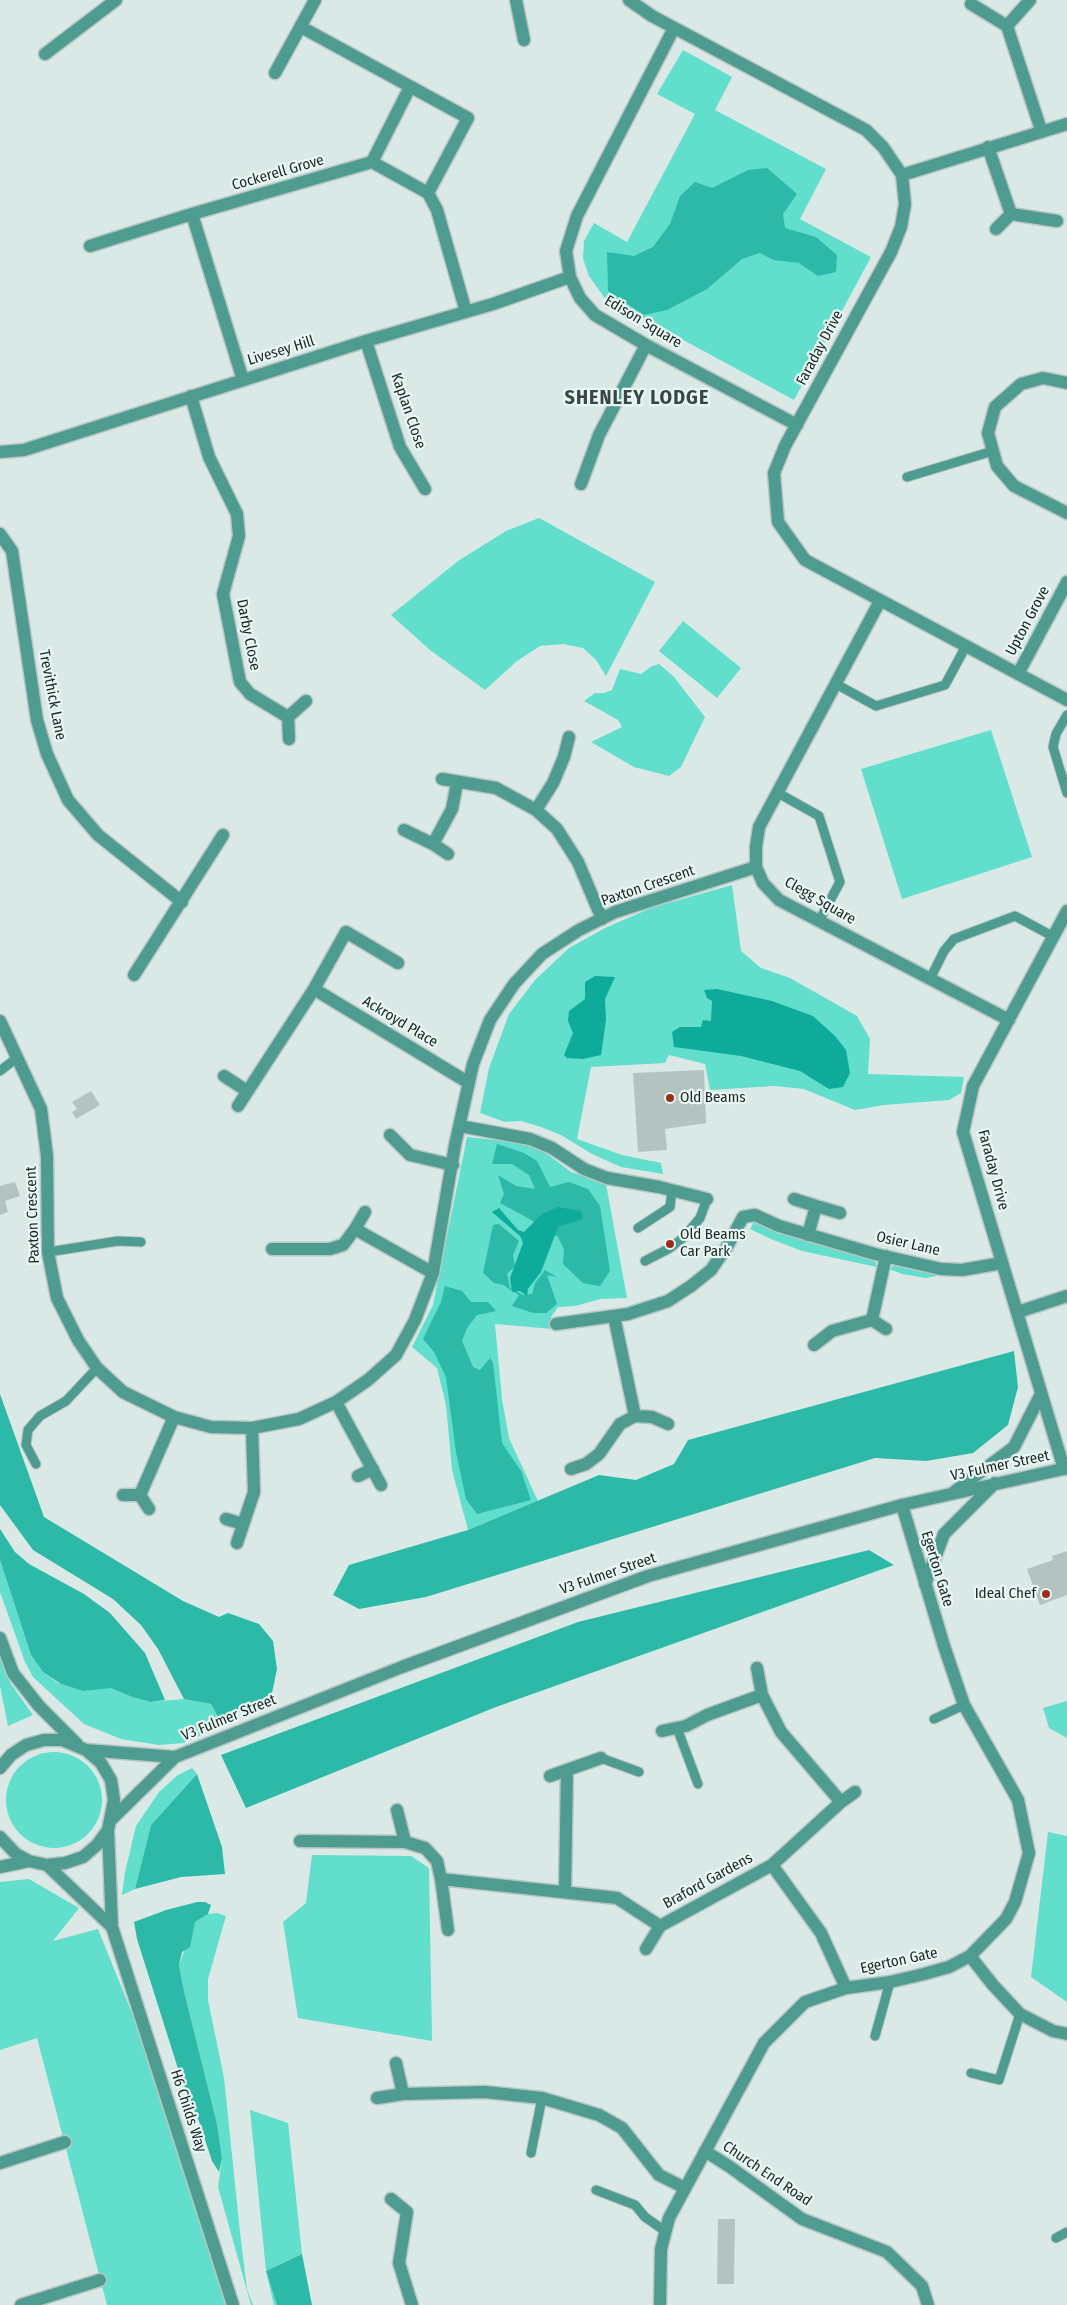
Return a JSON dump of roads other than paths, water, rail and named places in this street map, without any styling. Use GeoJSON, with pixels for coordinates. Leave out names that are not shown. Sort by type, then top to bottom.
{"type":"FeatureCollection","features":[{"type":"Feature","properties":{"kind":"street"},"geometry":{"type":"LineString","coordinates":[[45,54],[116,0]]}},
{"type":"Feature","properties":{"kind":"street"},"geometry":{"type":"LineString","coordinates":[[274,73],[301,27],[314,0]]}},
{"type":"Feature","properties":{"kind":"street"},"geometry":{"type":"LineString","coordinates":[[516,0],[524,40]]}},
{"type":"Feature","properties":{"kind":"street","name":"Faraday Drive"},"geometry":{"type":"LineString","coordinates":[[629,0],[674,28],[866,130],[883,147],[902,175],[905,204],[901,227],[890,252],[797,425],[774,473],[778,522],[805,560],[1067,700]]}},
{"type":"Feature","properties":{"kind":"street"},"geometry":{"type":"LineString","coordinates":[[1007,26],[1030,0]]}},
{"type":"Feature","properties":{"kind":"street"},"geometry":{"type":"LineString","coordinates":[[971,4],[1007,26],[1041,130]]}},
{"type":"Feature","properties":{"kind":"street"},"geometry":{"type":"LineString","coordinates":[[301,27],[468,118],[428,192]]}},
{"type":"Feature","properties":{"kind":"street","name":"Edison Square"},"geometry":{"type":"LineString","coordinates":[[674,28],[576,216],[566,251],[570,276],[580,298],[595,315],[646,345],[797,425]]}},
{"type":"Feature","properties":{"kind":"street"},"geometry":{"type":"LineString","coordinates":[[410,87],[372,162],[428,192],[437,210],[466,312]]}},
{"type":"Feature","properties":{"kind":"street"},"geometry":{"type":"LineString","coordinates":[[902,175],[1041,130],[1067,124]]}},
{"type":"Feature","properties":{"kind":"street"},"geometry":{"type":"LineString","coordinates":[[988,147],[1011,214]]}},
{"type":"Feature","properties":{"kind":"street","name":"Cockerell Grove"},"geometry":{"type":"LineString","coordinates":[[90,246],[192,214],[372,162]]}},
{"type":"Feature","properties":{"kind":"street"},"geometry":{"type":"LineString","coordinates":[[192,214],[243,380]]}},
{"type":"Feature","properties":{"kind":"street"},"geometry":{"type":"LineString","coordinates":[[1011,214],[1057,221]]}},
{"type":"Feature","properties":{"kind":"street"},"geometry":{"type":"LineString","coordinates":[[996,229],[1011,214]]}},
{"type":"Feature","properties":{"kind":"street","name":"Livesey Hill"},"geometry":{"type":"LineString","coordinates":[[0,452],[24,450],[366,341],[466,312],[570,276]]}},
{"type":"Feature","properties":{"kind":"street","name":"Kaplan Close"},"geometry":{"type":"LineString","coordinates":[[366,341],[400,447],[425,489]]}},
{"type":"Feature","properties":{"kind":"street"},"geometry":{"type":"LineString","coordinates":[[581,484],[599,435],[646,345]]}},
{"type":"Feature","properties":{"kind":"street"},"geometry":{"type":"LineString","coordinates":[[1067,383],[1043,378],[1021,384],[995,407],[988,433],[996,466],[1014,486],[1067,513]]}},
{"type":"Feature","properties":{"kind":"street","name":"Darby Close"},"geometry":{"type":"LineString","coordinates":[[191,396],[210,457],[237,514],[239,536],[223,594],[240,682],[250,694],[288,717]]}},
{"type":"Feature","properties":{"kind":"street","name":"Trevithick Lane"},"geometry":{"type":"LineString","coordinates":[[0,534],[12,551],[37,720],[47,754],[68,800],[98,835],[182,902]]}},
{"type":"Feature","properties":{"kind":"street","name":"Upton Grove"},"geometry":{"type":"LineString","coordinates":[[1018,674],[1067,582]]}},
{"type":"Feature","properties":{"kind":"street"},"geometry":{"type":"LineString","coordinates":[[756,867],[756,846],[759,827],[880,601]]}},
{"type":"Feature","properties":{"kind":"street"},"geometry":{"type":"LineString","coordinates":[[289,739],[288,717],[306,701]]}},
{"type":"Feature","properties":{"kind":"street"},"geometry":{"type":"LineString","coordinates":[[536,810],[553,782],[564,757],[569,737]]}},
{"type":"Feature","properties":{"kind":"street"},"geometry":{"type":"LineString","coordinates":[[442,779],[496,788],[536,810],[557,830],[578,862],[602,918]]}},
{"type":"Feature","properties":{"kind":"street"},"geometry":{"type":"LineString","coordinates":[[432,844],[452,808],[457,783]]}},
{"type":"Feature","properties":{"kind":"street"},"geometry":{"type":"LineString","coordinates":[[404,830],[448,854]]}},
{"type":"Feature","properties":{"kind":"street"},"geometry":{"type":"LineString","coordinates":[[134,975],[223,835]]}},
{"type":"Feature","properties":{"kind":"street","name":"Paxton Crescent"},"geometry":{"type":"LineString","coordinates":[[0,1021],[41,1109],[47,1172],[48,1252],[57,1298],[78,1340],[97,1368],[123,1392],[174,1417],[211,1428],[252,1428],[299,1419],[336,1402],[368,1380],[396,1355],[415,1320],[433,1273],[460,1126],[474,1064],[490,1020],[514,984],[542,954],[579,930],[614,912],[756,867]]}},
{"type":"Feature","properties":{"kind":"street","name":"Clegg Square"},"geometry":{"type":"LineString","coordinates":[[756,867],[763,883],[779,900],[1009,1020]]}},
{"type":"Feature","properties":{"kind":"street","name":"Faraday Drive"},"geometry":{"type":"LineString","coordinates":[[1065,1468],[963,1132],[974,1086],[1067,911]]}},
{"type":"Feature","properties":{"kind":"street"},"geometry":{"type":"LineString","coordinates":[[238,1106],[314,989],[346,932],[398,963]]}},
{"type":"Feature","properties":{"kind":"street","name":"Ackroyd Place"},"geometry":{"type":"LineString","coordinates":[[314,989],[469,1083]]}},
{"type":"Feature","properties":{"kind":"street"},"geometry":{"type":"LineString","coordinates":[[224,1076],[247,1091]]}},
{"type":"Feature","properties":{"kind":"street"},"geometry":{"type":"LineString","coordinates":[[460,1126],[530,1139],[552,1148],[584,1169],[606,1178],[672,1190],[708,1199]]}},
{"type":"Feature","properties":{"kind":"street"},"geometry":{"type":"LineString","coordinates":[[390,1135],[410,1155],[453,1165]]}},
{"type":"Feature","properties":{"kind":"street"},"geometry":{"type":"LineString","coordinates":[[794,1199],[840,1213]]}},
{"type":"Feature","properties":{"kind":"street"},"geometry":{"type":"LineString","coordinates":[[808,1235],[816,1206]]}},
{"type":"Feature","properties":{"kind":"street"},"geometry":{"type":"LineString","coordinates":[[272,1249],[330,1250],[343,1245],[364,1212]]}},
{"type":"Feature","properties":{"kind":"street","name":"Osier Lane"},"geometry":{"type":"LineString","coordinates":[[556,1324],[614,1316],[668,1301],[692,1286],[711,1270],[743,1218],[755,1215],[779,1226],[808,1235],[942,1269],[962,1270],[1002,1263]]}},
{"type":"Feature","properties":{"kind":"street"},"geometry":{"type":"LineString","coordinates":[[355,1228],[433,1273]]}},
{"type":"Feature","properties":{"kind":"street"},"geometry":{"type":"LineString","coordinates":[[872,1320],[886,1256]]}},
{"type":"Feature","properties":{"kind":"street"},"geometry":{"type":"LineString","coordinates":[[1018,1312],[1067,1296]]}},
{"type":"Feature","properties":{"kind":"street"},"geometry":{"type":"LineString","coordinates":[[614,1316],[635,1416]]}},
{"type":"Feature","properties":{"kind":"street"},"geometry":{"type":"LineString","coordinates":[[814,1345],[832,1331],[872,1320],[886,1329]]}},
{"type":"Feature","properties":{"kind":"street"},"geometry":{"type":"LineString","coordinates":[[954,1492],[1014,1446],[1041,1394]]}},
{"type":"Feature","properties":{"kind":"street"},"geometry":{"type":"LineString","coordinates":[[336,1402],[381,1485]]}},
{"type":"Feature","properties":{"kind":"street"},"geometry":{"type":"LineString","coordinates":[[571,1469],[586,1464],[599,1454],[620,1424],[635,1416],[652,1417],[668,1424]]}},
{"type":"Feature","properties":{"kind":"street"},"geometry":{"type":"LineString","coordinates":[[140,1496],[174,1417]]}},
{"type":"Feature","properties":{"kind":"street"},"geometry":{"type":"LineString","coordinates":[[237,1543],[254,1492],[252,1428]]}},
{"type":"Feature","properties":{"kind":"street","name":"V3 Fulmer Street"},"geometry":{"type":"LineString","coordinates":[[47,1865],[65,1864],[83,1857],[97,1845],[110,1824],[175,1757],[402,1667],[648,1576],[902,1505],[1065,1468]]}},
{"type":"Feature","properties":{"kind":"street"},"geometry":{"type":"LineString","coordinates":[[358,1476],[373,1469]]}},
{"type":"Feature","properties":{"kind":"street"},"geometry":{"type":"LineString","coordinates":[[925,1584],[944,1534],[995,1483]]}},
{"type":"Feature","properties":{"kind":"street"},"geometry":{"type":"LineString","coordinates":[[123,1495],[140,1496]]}},
{"type":"Feature","properties":{"kind":"street"},"geometry":{"type":"LineString","coordinates":[[140,1496],[149,1509]]}},
{"type":"Feature","properties":{"kind":"street","name":"Egerton Gate"},"geometry":{"type":"LineString","coordinates":[[660,2305],[661,2249],[673,2210],[764,2043],[805,2002],[846,1988],[890,1982],[950,1967],[970,1956],[1006,1919],[1015,1902],[1029,1853],[1018,1800],[964,1705],[902,1505]]}},
{"type":"Feature","properties":{"kind":"street"},"geometry":{"type":"LineString","coordinates":[[226,1519],[243,1524]]}},
{"type":"Feature","properties":{"kind":"street"},"geometry":{"type":"LineString","coordinates":[[0,1638],[13,1672],[40,1706],[83,1748]]}},
{"type":"Feature","properties":{"kind":"street"},"geometry":{"type":"LineString","coordinates":[[757,1668],[762,1695],[781,1732],[842,1802]]}},
{"type":"Feature","properties":{"kind":"street"},"geometry":{"type":"LineString","coordinates":[[662,1731],[677,1728],[762,1695]]}},
{"type":"Feature","properties":{"kind":"street","name":"V3 Fulmer Street"},"geometry":{"type":"LineString","coordinates":[[0,1768],[11,1755],[26,1745],[44,1740],[62,1740],[83,1748],[175,1757]]}},
{"type":"Feature","properties":{"kind":"street","name":"H6 Childs Way"},"geometry":{"type":"LineString","coordinates":[[83,1748],[101,1763],[111,1780],[114,1800],[110,1824],[112,1927],[233,2305]]}},
{"type":"Feature","properties":{"kind":"street"},"geometry":{"type":"LineString","coordinates":[[550,1776],[601,1758]]}},
{"type":"Feature","properties":{"kind":"street"},"geometry":{"type":"LineString","coordinates":[[565,1891],[567,1770]]}},
{"type":"Feature","properties":{"kind":"street","name":"Braford Gardens"},"geometry":{"type":"LineString","coordinates":[[646,1949],[660,1926],[772,1865],[855,1792]]}},
{"type":"Feature","properties":{"kind":"street"},"geometry":{"type":"LineString","coordinates":[[397,1810],[405,1842]]}},
{"type":"Feature","properties":{"kind":"street"},"geometry":{"type":"LineString","coordinates":[[0,1837],[16,1854],[29,1861],[47,1865]]}},
{"type":"Feature","properties":{"kind":"street"},"geometry":{"type":"LineString","coordinates":[[300,1841],[405,1842],[425,1848],[437,1861],[448,1930]]}},
{"type":"Feature","properties":{"kind":"street"},"geometry":{"type":"LineString","coordinates":[[0,1867],[29,1861]]}},
{"type":"Feature","properties":{"kind":"street","name":"H6 Childs Way"},"geometry":{"type":"LineString","coordinates":[[47,1865],[112,1927]]}},
{"type":"Feature","properties":{"kind":"street","name":"Braford Gardens"},"geometry":{"type":"LineString","coordinates":[[772,1865],[821,1933],[846,1988]]}},
{"type":"Feature","properties":{"kind":"street","name":"Braford Gardens"},"geometry":{"type":"LineString","coordinates":[[441,1879],[617,1898],[660,1926]]}},
{"type":"Feature","properties":{"kind":"street"},"geometry":{"type":"LineString","coordinates":[[970,1956],[993,1985],[1020,2014],[1053,2031],[1067,2034]]}},
{"type":"Feature","properties":{"kind":"street"},"geometry":{"type":"LineString","coordinates":[[396,2062],[403,2094]]}},
{"type":"Feature","properties":{"kind":"street"},"geometry":{"type":"LineString","coordinates":[[377,2098],[403,2094],[485,2092],[542,2098],[599,2116],[622,2128],[659,2175],[685,2188]]}},
{"type":"Feature","properties":{"kind":"street"},"geometry":{"type":"LineString","coordinates":[[0,2163],[65,2142]]}},
{"type":"Feature","properties":{"kind":"street","name":"Church End Road"},"geometry":{"type":"LineString","coordinates":[[705,2151],[802,2219],[887,2252],[922,2286],[928,2305]]}},
{"type":"Feature","properties":{"kind":"street"},"geometry":{"type":"LineString","coordinates":[[391,2199],[407,2212],[399,2263],[412,2305]]}},
{"type":"Feature","properties":{"kind":"street"},"geometry":{"type":"LineString","coordinates":[[21,2305],[100,2280]]}},
{"type":"Feature","properties":{"kind":"lane"},"geometry":{"type":"LineString","coordinates":[[907,477],[993,451]]}},
{"type":"Feature","properties":{"kind":"lane"},"geometry":{"type":"LineString","coordinates":[[836,684],[876,706],[946,685],[966,646]]}},
{"type":"Feature","properties":{"kind":"lane"},"geometry":{"type":"LineString","coordinates":[[1067,715],[1056,734],[1053,747],[1067,793]]}},
{"type":"Feature","properties":{"kind":"lane"},"geometry":{"type":"LineString","coordinates":[[778,793],[819,816],[840,882],[819,921]]}},
{"type":"Feature","properties":{"kind":"lane"},"geometry":{"type":"LineString","coordinates":[[930,979],[944,951],[954,940],[1015,916],[1054,937]]}},
{"type":"Feature","properties":{"kind":"lane"},"geometry":{"type":"LineString","coordinates":[[0,1071],[18,1057]]}},
{"type":"Feature","properties":{"kind":"lane"},"geometry":{"type":"LineString","coordinates":[[638,1228],[670,1207],[672,1190]]}},
{"type":"Feature","properties":{"kind":"lane"},"geometry":{"type":"LineString","coordinates":[[646,1261],[670,1248],[683,1238],[700,1218],[708,1199]]}},
{"type":"Feature","properties":{"kind":"lane"},"geometry":{"type":"LineString","coordinates":[[48,1252],[118,1240],[141,1242]]}},
{"type":"Feature","properties":{"kind":"lane"},"geometry":{"type":"LineString","coordinates":[[36,1464],[26,1445],[28,1430],[40,1416],[66,1401],[97,1368]]}},
{"type":"Feature","properties":{"kind":"lane"},"geometry":{"type":"LineString","coordinates":[[934,1719],[964,1705]]}},
{"type":"Feature","properties":{"kind":"lane"},"geometry":{"type":"LineString","coordinates":[[677,1728],[698,1784]]}},
{"type":"Feature","properties":{"kind":"lane"},"geometry":{"type":"LineString","coordinates":[[601,1758],[639,1772]]}},
{"type":"Feature","properties":{"kind":"lane"},"geometry":{"type":"LineString","coordinates":[[875,2036],[890,1982]]}},
{"type":"Feature","properties":{"kind":"lane"},"geometry":{"type":"LineString","coordinates":[[971,2073],[999,2080],[1020,2014]]}},
{"type":"Feature","properties":{"kind":"lane"},"geometry":{"type":"LineString","coordinates":[[531,2152],[542,2098]]}},
{"type":"Feature","properties":{"kind":"lane"},"geometry":{"type":"LineString","coordinates":[[596,2190],[635,2204],[645,2217],[665,2231]]}},
{"type":"Feature","properties":{"kind":"lane"},"geometry":{"type":"LineString","coordinates":[[1056,2238],[1067,2232]]}},
{"type":"Feature","properties":{"kind":"place","name":"Old Beams"},"geometry":{"type":"Point","coordinates":[670,1098]}},
{"type":"Feature","properties":{"kind":"place","name":"Old Beams Car Park"},"geometry":{"type":"Point","coordinates":[670,1244]}},
{"type":"Feature","properties":{"kind":"place","name":"Ideal Chef"},"geometry":{"type":"Point","coordinates":[1046,1594]}},
{"type":"Feature","properties":{"kind":"district","name":"SHENLEY LODGE"},"geometry":{"type":"Point","coordinates":[637,398]}}]}
